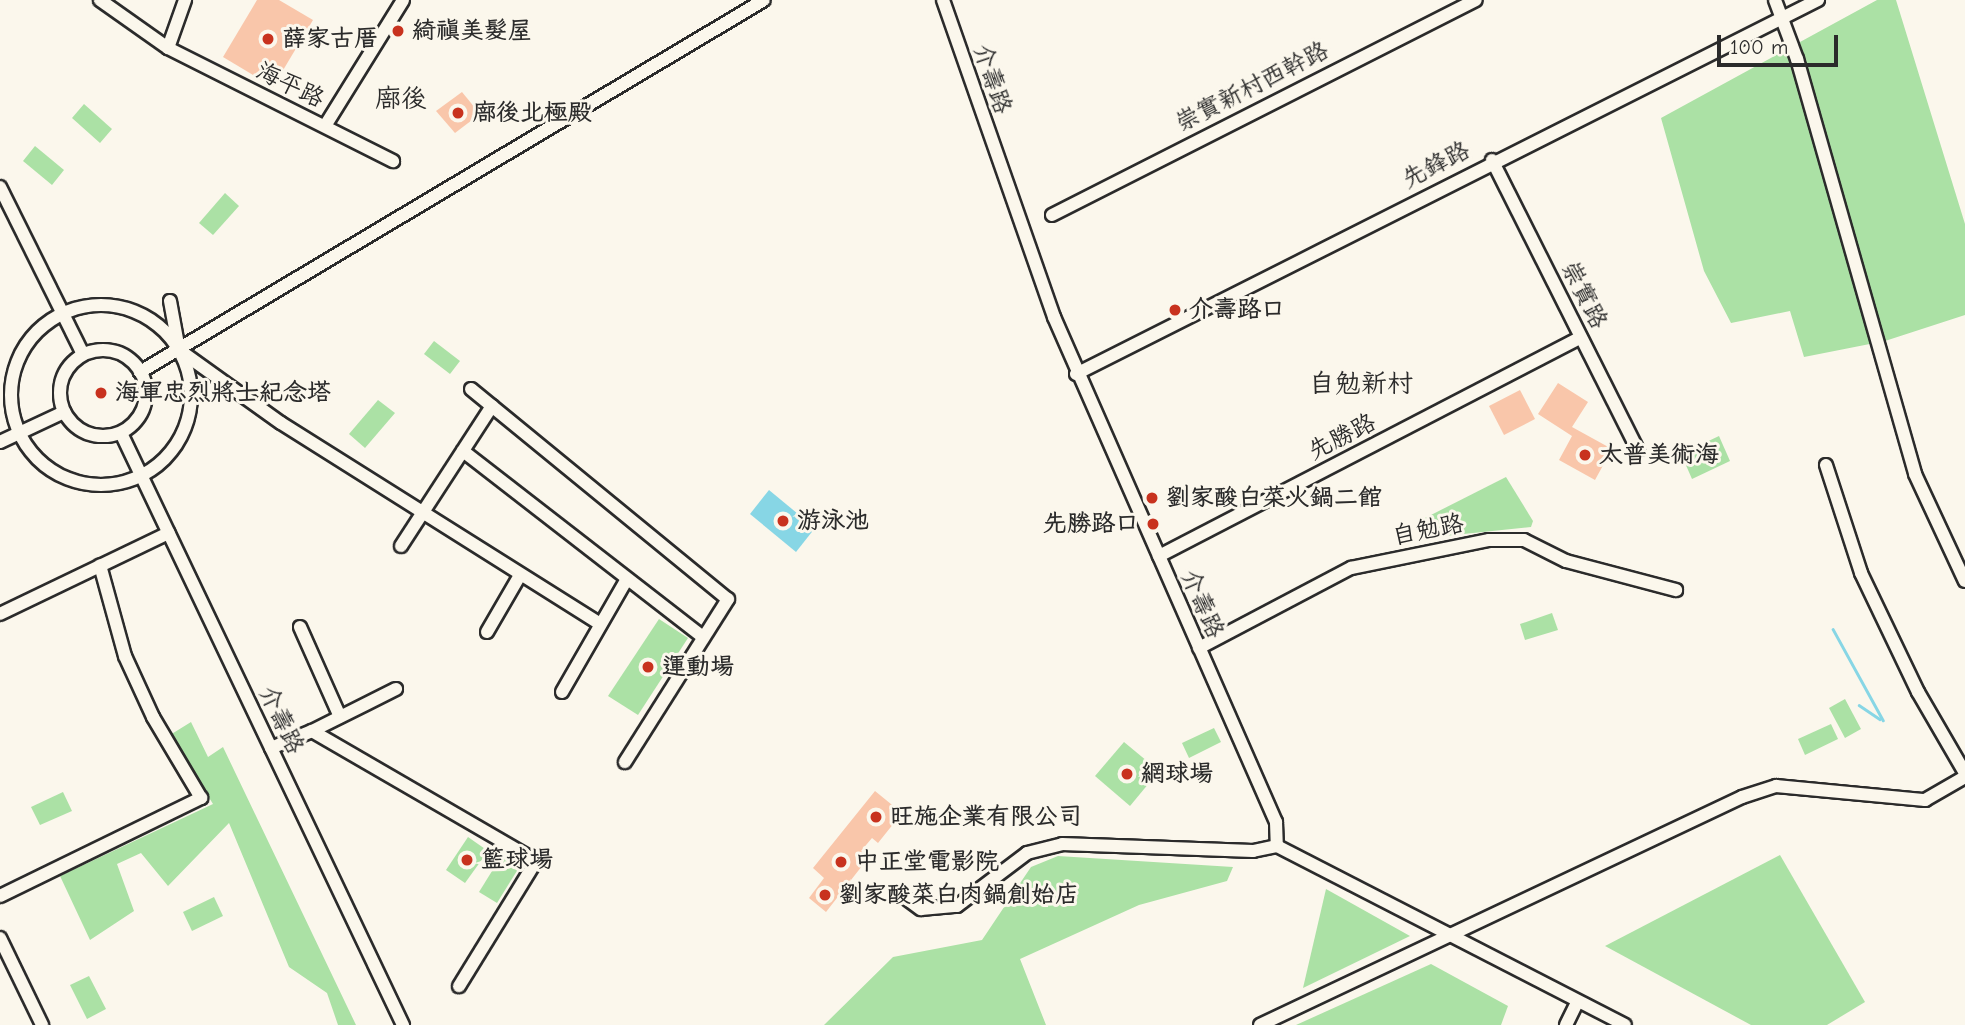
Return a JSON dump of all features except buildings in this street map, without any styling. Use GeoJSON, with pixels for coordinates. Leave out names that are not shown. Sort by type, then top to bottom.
{"type":"FeatureCollection","features":[{"type":"Feature","properties":{"kind":"street","name":"海平路"},"geometry":{"type":"LineString","coordinates":[[87,0],[158,48],[168,48]]}},
{"type":"Feature","properties":{"kind":"street","name":"海平路"},"geometry":{"type":"LineString","coordinates":[[100,0],[168,48],[393,161]]}},
{"type":"Feature","properties":{"kind":"street"},"geometry":{"type":"LineString","coordinates":[[168,48],[185,0]]}},
{"type":"Feature","properties":{"kind":"street"},"geometry":{"type":"LineString","coordinates":[[325,126],[403,0]]}},
{"type":"Feature","properties":{"kind":"street"},"geometry":{"type":"LineString","coordinates":[[140,372],[764,0]]}},
{"type":"Feature","properties":{"kind":"street","name":"介壽路"},"geometry":{"type":"LineString","coordinates":[[943,0],[1076,374],[1276,822],[1277,846]]}},
{"type":"Feature","properties":{"kind":"street","name":"崇實新村西幹路"},"geometry":{"type":"LineString","coordinates":[[1052,215],[1475,0]]}},
{"type":"Feature","properties":{"kind":"street"},"geometry":{"type":"LineString","coordinates":[[1775,0],[1786,21],[1900,427],[1927,504],[1965,581]]}},
{"type":"Feature","properties":{"kind":"street","name":"先鋒路"},"geometry":{"type":"LineString","coordinates":[[1076,374],[1492,160],[1786,21],[1818,0]]}},
{"type":"Feature","properties":{"kind":"street","name":"崇實路"},"geometry":{"type":"LineString","coordinates":[[1492,160],[1638,450]]}},
{"type":"Feature","properties":{"kind":"street"},"geometry":{"type":"LineString","coordinates":[[0,187],[83,354]]}},
{"type":"Feature","properties":{"kind":"street"},"geometry":{"type":"LineString","coordinates":[[170,301],[179,350],[191,390],[184,431],[159,465],[141,476],[110,485],[71,480],[37,459],[19,433],[11,402],[16,363],[38,329],[64,312],[101,304],[129,309],[154,322],[179,350],[281,423],[425,509],[520,575],[600,624]]}},
{"type":"Feature","properties":{"kind":"street","name":"先勝路"},"geometry":{"type":"LineString","coordinates":[[1159,556],[1581,337]]}},
{"type":"Feature","properties":{"kind":"street"},"geometry":{"type":"LineString","coordinates":[[83,354],[121,354],[140,372],[146,391],[142,411],[121,433],[88,434],[64,412],[64,373],[83,354]]}},
{"type":"Feature","properties":{"kind":"street"},"geometry":{"type":"LineString","coordinates":[[471,389],[728,599],[625,762]]}},
{"type":"Feature","properties":{"kind":"street"},"geometry":{"type":"LineString","coordinates":[[401,546],[492,406]]}},
{"type":"Feature","properties":{"kind":"street"},"geometry":{"type":"LineString","coordinates":[[0,442],[64,412]]}},
{"type":"Feature","properties":{"kind":"street","name":"介壽路"},"geometry":{"type":"LineString","coordinates":[[121,433],[403,1025]]}},
{"type":"Feature","properties":{"kind":"street"},"geometry":{"type":"LineString","coordinates":[[463,451],[704,637]]}},
{"type":"Feature","properties":{"kind":"street"},"geometry":{"type":"LineString","coordinates":[[1260,1025],[1274,1021],[1450,934],[1776,786],[1925,800],[1965,775],[1918,692],[1857,564],[1826,465]]}},
{"type":"Feature","properties":{"kind":"street"},"geometry":{"type":"LineString","coordinates":[[0,614],[167,533]]}},
{"type":"Feature","properties":{"kind":"street","name":"自勉路"},"geometry":{"type":"LineString","coordinates":[[1199,648],[1351,568],[1489,540],[1524,540],[1566,561],[1676,590]]}},
{"type":"Feature","properties":{"kind":"street"},"geometry":{"type":"LineString","coordinates":[[0,896],[201,798],[152,717],[125,656],[100,565]]}},
{"type":"Feature","properties":{"kind":"street"},"geometry":{"type":"LineString","coordinates":[[486,632],[520,575]]}},
{"type":"Feature","properties":{"kind":"street"},"geometry":{"type":"LineString","coordinates":[[562,692],[627,579]]}},
{"type":"Feature","properties":{"kind":"street"},"geometry":{"type":"LineString","coordinates":[[300,627],[340,717]]}},
{"type":"Feature","properties":{"kind":"street"},"geometry":{"type":"LineString","coordinates":[[271,748],[312,731],[396,689]]}},
{"type":"Feature","properties":{"kind":"street"},"geometry":{"type":"LineString","coordinates":[[312,731],[536,860],[458,986]]}},
{"type":"Feature","properties":{"kind":"street"},"geometry":{"type":"LineString","coordinates":[[900,894],[921,908],[957,906],[1027,853],[1062,845],[1252,851],[1277,846],[1625,1025]]}},
{"type":"Feature","properties":{"kind":"street"},"geometry":{"type":"LineString","coordinates":[[0,938],[42,1025]]}},
{"type":"Feature","properties":{"kind":"street"},"geometry":{"type":"LineString","coordinates":[[1566,1025],[1577,1002]]}},
{"type":"Feature","properties":{"kind":"green space"},"geometry":{"type":"Polygon","coordinates":[[[1877,0],[1896,0],[1965,224],[1965,315],[1885,341],[1804,357],[1790,311],[1731,323],[1704,271],[1661,118],[1877,0]]]}},
{"type":"Feature","properties":{"kind":"green space"},"geometry":{"type":"Polygon","coordinates":[[[84,104],[112,129],[100,143],[72,118],[84,104]]]}},
{"type":"Feature","properties":{"kind":"green space"},"geometry":{"type":"Polygon","coordinates":[[[35,146],[64,170],[52,185],[23,161],[35,146]]]}},
{"type":"Feature","properties":{"kind":"green space"},"geometry":{"type":"Polygon","coordinates":[[[225,193],[239,206],[213,235],[199,223],[225,193]]]}},
{"type":"Feature","properties":{"kind":"green space"},"geometry":{"type":"Polygon","coordinates":[[[434,341],[460,361],[450,374],[424,354],[434,341]]]}},
{"type":"Feature","properties":{"kind":"green space"},"geometry":{"type":"Polygon","coordinates":[[[378,400],[395,413],[365,448],[349,434],[378,400]]]}},
{"type":"Feature","properties":{"kind":"green space"},"geometry":{"type":"Polygon","coordinates":[[[1719,436],[1730,461],[1692,479],[1681,454],[1719,436]]]}},
{"type":"Feature","properties":{"kind":"green space"},"geometry":{"type":"Polygon","coordinates":[[[1506,477],[1533,521],[1531,527],[1425,538],[1420,523],[1425,518],[1506,477]]]}},
{"type":"Feature","properties":{"kind":"green space"},"geometry":{"type":"Polygon","coordinates":[[[1552,613],[1558,630],[1525,640],[1520,624],[1552,613]]]}},
{"type":"Feature","properties":{"kind":"green space","name":"運動場"},"geometry":{"type":"Polygon","coordinates":[[[659,619],[688,638],[638,715],[608,696],[659,619]]]}},
{"type":"Feature","properties":{"kind":"green space"},"geometry":{"type":"Polygon","coordinates":[[[1845,699],[1861,729],[1845,738],[1829,708],[1845,699]]]}},
{"type":"Feature","properties":{"kind":"green space"},"geometry":{"type":"Polygon","coordinates":[[[191,722],[208,757],[223,747],[356,1025],[338,1025],[327,993],[289,967],[229,823],[168,886],[141,853],[117,864],[134,911],[90,940],[60,876],[213,804],[170,735],[191,722]]]}},
{"type":"Feature","properties":{"kind":"green space"},"geometry":{"type":"Polygon","coordinates":[[[1831,724],[1838,739],[1805,755],[1798,739],[1831,724]]]}},
{"type":"Feature","properties":{"kind":"green space"},"geometry":{"type":"Polygon","coordinates":[[[1214,728],[1221,742],[1189,758],[1182,743],[1214,728]]]}},
{"type":"Feature","properties":{"kind":"green space","name":"網球場"},"geometry":{"type":"Polygon","coordinates":[[[1124,742],[1159,771],[1130,806],[1095,776],[1124,742]]]}},
{"type":"Feature","properties":{"kind":"green space"},"geometry":{"type":"Polygon","coordinates":[[[63,792],[72,811],[40,825],[31,807],[63,792]]]}},
{"type":"Feature","properties":{"kind":"green space","name":"籃球場"},"geometry":{"type":"Polygon","coordinates":[[[468,837],[488,851],[465,883],[446,870],[468,837]]]}},
{"type":"Feature","properties":{"kind":"green space","name":"籃球場"},"geometry":{"type":"Polygon","coordinates":[[[502,855],[520,866],[497,903],[479,892],[502,855]]]}},
{"type":"Feature","properties":{"kind":"green space"},"geometry":{"type":"Polygon","coordinates":[[[1780,855],[1865,1002],[1827,1025],[1751,1025],[1605,946],[1780,855]]]}},
{"type":"Feature","properties":{"kind":"green space"},"geometry":{"type":"Polygon","coordinates":[[[1058,856],[1233,867],[1227,881],[1139,905],[1020,959],[1046,1025],[824,1025],[893,957],[982,940],[1031,867],[1058,856]]]}},
{"type":"Feature","properties":{"kind":"green space"},"geometry":{"type":"Polygon","coordinates":[[[1326,889],[1410,936],[1303,988],[1326,889]]]}},
{"type":"Feature","properties":{"kind":"green space"},"geometry":{"type":"Polygon","coordinates":[[[214,897],[223,916],[192,931],[183,912],[214,897]]]}},
{"type":"Feature","properties":{"kind":"green space"},"geometry":{"type":"Polygon","coordinates":[[[1431,964],[1508,1006],[1501,1025],[1296,1025],[1431,964]]]}},
{"type":"Feature","properties":{"kind":"green space"},"geometry":{"type":"Polygon","coordinates":[[[89,976],[106,1009],[87,1019],[70,985],[89,976]]]}},
{"type":"Feature","properties":{"kind":"water","name":"游泳池"},"geometry":{"type":"Polygon","coordinates":[[[769,490],[815,528],[796,552],[750,514],[769,490]]]}},
{"type":"Feature","properties":{"kind":"waterway"},"geometry":{"type":"LineString","coordinates":[[1833,629],[1883,720]]}},
{"type":"Feature","properties":{"kind":"waterway"},"geometry":{"type":"LineString","coordinates":[[1859,705],[1880,719]]}},
{"type":"Feature","properties":{"kind":"place","name":"綺禛美髮屋"},"geometry":{"type":"Point","coordinates":[398,31]}},
{"type":"Feature","properties":{"kind":"place","name":"薛家古厝"},"geometry":{"type":"Point","coordinates":[268,39]}},
{"type":"Feature","properties":{"kind":"place","name":"廍後北極殿"},"geometry":{"type":"Point","coordinates":[458,113]}},
{"type":"Feature","properties":{"kind":"place","name":"介壽路口"},"geometry":{"type":"Point","coordinates":[1175,310]}},
{"type":"Feature","properties":{"kind":"place","name":"海軍忠烈將士紀念塔"},"geometry":{"type":"Point","coordinates":[101,393]}},
{"type":"Feature","properties":{"kind":"place","name":"太普美術海"},"geometry":{"type":"Point","coordinates":[1585,455]}},
{"type":"Feature","properties":{"kind":"place","name":"劉家酸白菜火鍋二館"},"geometry":{"type":"Point","coordinates":[1152,498]}},
{"type":"Feature","properties":{"kind":"place","name":"游泳池"},"geometry":{"type":"Point","coordinates":[783,521]}},
{"type":"Feature","properties":{"kind":"place","name":"先勝路口"},"geometry":{"type":"Point","coordinates":[1153,524]}},
{"type":"Feature","properties":{"kind":"place","name":"運動場"},"geometry":{"type":"Point","coordinates":[648,667]}},
{"type":"Feature","properties":{"kind":"place","name":"網球場"},"geometry":{"type":"Point","coordinates":[1127,774]}},
{"type":"Feature","properties":{"kind":"place","name":"旺施企業有限公司"},"geometry":{"type":"Point","coordinates":[876,817]}},
{"type":"Feature","properties":{"kind":"place","name":"籃球場"},"geometry":{"type":"Point","coordinates":[467,860]}},
{"type":"Feature","properties":{"kind":"place","name":"中正堂電影院"},"geometry":{"type":"Point","coordinates":[841,862]}},
{"type":"Feature","properties":{"kind":"place","name":"劉家酸菜白肉鍋創始店"},"geometry":{"type":"Point","coordinates":[825,895]}},
{"type":"Feature","properties":{"kind":"district","name":"廍後"},"geometry":{"type":"Point","coordinates":[401,100]}},
{"type":"Feature","properties":{"kind":"district","name":"自勉新村"},"geometry":{"type":"Point","coordinates":[1361,385]}}]}
